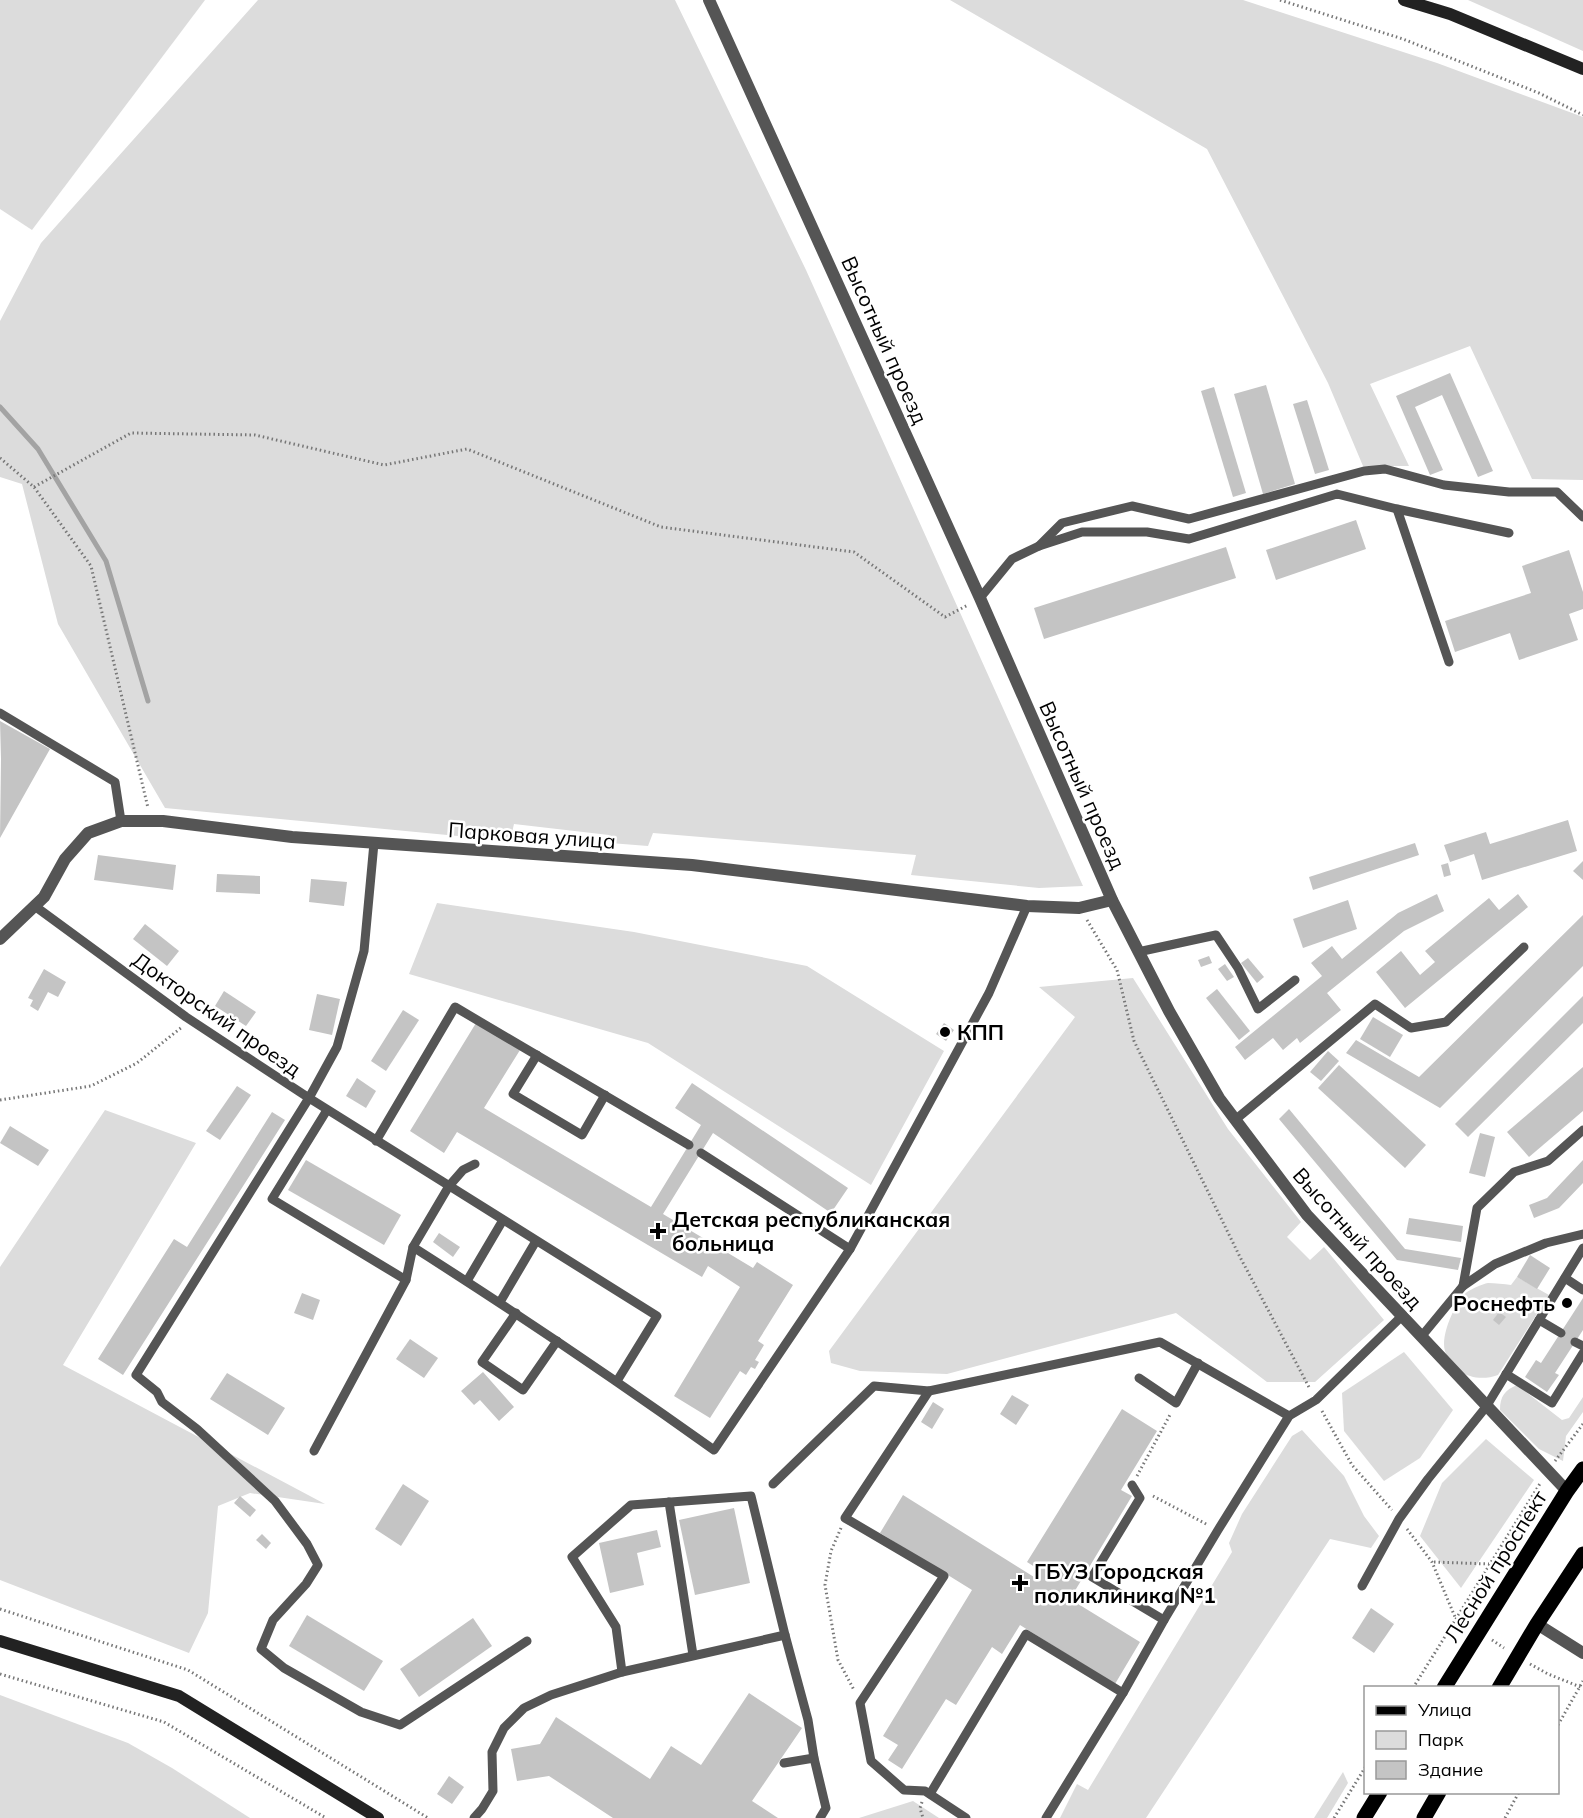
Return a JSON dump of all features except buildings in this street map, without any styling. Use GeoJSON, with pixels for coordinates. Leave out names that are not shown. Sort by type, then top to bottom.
{"type":"FeatureCollection","features":[{"type":"Feature","properties":{"kind":"main road"},"geometry":{"type":"LineString","coordinates":[[1404,0],[1450,14],[1583,69]]}},
{"type":"Feature","properties":{"kind":"main road","name":"Лесной проспект"},"geometry":{"type":"LineString","coordinates":[[1445,1686],[1583,1469]]}},
{"type":"Feature","properties":{"kind":"main road"},"geometry":{"type":"LineString","coordinates":[[1500,1686],[1583,1554]]}},
{"type":"Feature","properties":{"kind":"main road"},"geometry":{"type":"LineString","coordinates":[[0,1641],[179,1696],[378,1818]]}},
{"type":"Feature","properties":{"kind":"main road"},"geometry":{"type":"LineString","coordinates":[[1364,1818],[1379,1794]]}},
{"type":"Feature","properties":{"kind":"main road"},"geometry":{"type":"LineString","coordinates":[[1424,1818],[1437,1794]]}},
{"type":"Feature","properties":{"kind":"street","name":"Высотный проезд"},"geometry":{"type":"LineString","coordinates":[[709,0],[980,598],[1112,900],[1169,1011],[1219,1098],[1307,1215],[1567,1491]]}},
{"type":"Feature","properties":{"kind":"street","name":"Парковая улица"},"geometry":{"type":"LineString","coordinates":[[0,939],[36,907],[65,860],[88,833],[121,821],[163,821],[292,837],[693,865],[1027,906],[1079,908],[1112,900]]}},
{"type":"Feature","properties":{"kind":"street"},"geometry":{"type":"LineString","coordinates":[[1537,1624],[1583,1653]]}},
{"type":"Feature","properties":{"kind":"lane"},"geometry":{"type":"LineString","coordinates":[[1039,546],[1062,523],[1132,506],[1189,519],[1364,471],[1385,469],[1444,485],[1509,492],[1557,492],[1583,517]]}},
{"type":"Feature","properties":{"kind":"lane"},"geometry":{"type":"LineString","coordinates":[[980,598],[1012,559],[1039,546],[1082,532],[1147,532],[1190,538],[1337,494],[1509,533]]}},
{"type":"Feature","properties":{"kind":"lane"},"geometry":{"type":"LineString","coordinates":[[1397,509],[1449,662]]}},
{"type":"Feature","properties":{"kind":"lane"},"geometry":{"type":"LineString","coordinates":[[0,713],[116,782],[121,821]]}},
{"type":"Feature","properties":{"kind":"lane","name":"Докторский проезд"},"geometry":{"type":"LineString","coordinates":[[36,907],[191,1020],[309,1098],[337,1047],[364,951],[374,843]]}},
{"type":"Feature","properties":{"kind":"lane"},"geometry":{"type":"LineString","coordinates":[[413,1247],[500,1302],[714,1450],[850,1249],[988,993],[1027,906]]}},
{"type":"Feature","properties":{"kind":"lane"},"geometry":{"type":"LineString","coordinates":[[1138,952],[1216,935],[1238,968],[1258,1009],[1295,980]]}},
{"type":"Feature","properties":{"kind":"lane"},"geometry":{"type":"LineString","coordinates":[[1235,1119],[1375,1004],[1411,1028],[1446,1022],[1524,947]]}},
{"type":"Feature","properties":{"kind":"lane"},"geometry":{"type":"LineString","coordinates":[[376,1141],[455,1007],[689,1145]]}},
{"type":"Feature","properties":{"kind":"lane"},"geometry":{"type":"LineString","coordinates":[[537,1055],[513,1094],[582,1135],[605,1095]]}},
{"type":"Feature","properties":{"kind":"lane"},"geometry":{"type":"LineString","coordinates":[[528,1641],[400,1725],[361,1712],[284,1668],[261,1649],[273,1620],[306,1584],[318,1565],[307,1544],[274,1500],[197,1429],[162,1402],[157,1392],[136,1376],[309,1098],[657,1316],[617,1381]]}},
{"type":"Feature","properties":{"kind":"lane"},"geometry":{"type":"LineString","coordinates":[[327,1110],[272,1199],[406,1280]]}},
{"type":"Feature","properties":{"kind":"lane"},"geometry":{"type":"LineString","coordinates":[[1463,1286],[1477,1208],[1514,1172],[1548,1161],[1583,1130]]}},
{"type":"Feature","properties":{"kind":"lane"},"geometry":{"type":"LineString","coordinates":[[701,1153],[850,1249]]}},
{"type":"Feature","properties":{"kind":"lane"},"geometry":{"type":"LineString","coordinates":[[314,1452],[406,1280],[413,1247],[449,1186],[463,1170],[475,1164]]}},
{"type":"Feature","properties":{"kind":"lane"},"geometry":{"type":"LineString","coordinates":[[467,1281],[503,1220]]}},
{"type":"Feature","properties":{"kind":"lane"},"geometry":{"type":"LineString","coordinates":[[1421,1337],[1463,1286],[1495,1264],[1546,1243],[1583,1233]]}},
{"type":"Feature","properties":{"kind":"lane"},"geometry":{"type":"LineString","coordinates":[[500,1302],[536,1240]]}},
{"type":"Feature","properties":{"kind":"lane"},"geometry":{"type":"LineString","coordinates":[[1362,1586],[1399,1519],[1486,1407],[1583,1248]]}},
{"type":"Feature","properties":{"kind":"lane"},"geometry":{"type":"LineString","coordinates":[[1564,1278],[1583,1290]]}},
{"type":"Feature","properties":{"kind":"lane"},"geometry":{"type":"LineString","coordinates":[[516,1313],[482,1362],[523,1390],[557,1341]]}},
{"type":"Feature","properties":{"kind":"lane"},"geometry":{"type":"LineString","coordinates":[[1046,1818],[1289,1416],[1316,1401],[1402,1316]]}},
{"type":"Feature","properties":{"kind":"lane"},"geometry":{"type":"LineString","coordinates":[[1539,1320],[1561,1333]]}},
{"type":"Feature","properties":{"kind":"lane"},"geometry":{"type":"LineString","coordinates":[[773,1484],[874,1386],[929,1391],[1161,1342],[1289,1416]]}},
{"type":"Feature","properties":{"kind":"lane"},"geometry":{"type":"LineString","coordinates":[[1506,1374],[1552,1403],[1583,1353]]}},
{"type":"Feature","properties":{"kind":"lane"},"geometry":{"type":"LineString","coordinates":[[1139,1378],[1176,1403],[1197,1363]]}},
{"type":"Feature","properties":{"kind":"lane"},"geometry":{"type":"LineString","coordinates":[[929,1391],[845,1518],[944,1576],[860,1702],[871,1761],[904,1790],[925,1791],[966,1818]]}},
{"type":"Feature","properties":{"kind":"lane"},"geometry":{"type":"LineString","coordinates":[[1132,1485],[1140,1498],[1092,1577],[1164,1620]]}},
{"type":"Feature","properties":{"kind":"lane"},"geometry":{"type":"LineString","coordinates":[[622,1671],[616,1627],[572,1557],[631,1504],[751,1496],[808,1720],[826,1808],[820,1818]]}},
{"type":"Feature","properties":{"kind":"lane"},"geometry":{"type":"LineString","coordinates":[[669,1502],[693,1656]]}},
{"type":"Feature","properties":{"kind":"lane"},"geometry":{"type":"LineString","coordinates":[[930,1794],[1026,1634],[1123,1693]]}},
{"type":"Feature","properties":{"kind":"lane"},"geometry":{"type":"LineString","coordinates":[[474,1818],[493,1791],[492,1752],[504,1728],[524,1708],[551,1695],[622,1671],[785,1635]]}},
{"type":"Feature","properties":{"kind":"lane"},"geometry":{"type":"LineString","coordinates":[[784,1763],[814,1758]]}},
{"type":"Feature","properties":{"kind":"path"},"geometry":{"type":"LineString","coordinates":[[1280,0],[1403,39],[1539,93],[1583,115]]}},
{"type":"Feature","properties":{"kind":"path"},"geometry":{"type":"LineString","coordinates":[[34,487],[131,433],[255,435],[384,465],[467,449],[661,527],[854,552],[945,617],[980,598]]}},
{"type":"Feature","properties":{"kind":"path"},"geometry":{"type":"LineString","coordinates":[[0,458],[34,487],[91,566],[151,821]]}},
{"type":"Feature","properties":{"kind":"path"},"geometry":{"type":"LineString","coordinates":[[1079,908],[1117,970],[1134,1041],[1240,1257],[1352,1465],[1399,1519],[1432,1562],[1455,1617],[1548,1674],[1581,1687]]}},
{"type":"Feature","properties":{"kind":"path"},"geometry":{"type":"LineString","coordinates":[[0,1100],[91,1086],[137,1063],[191,1020]]}},
{"type":"Feature","properties":{"kind":"path"},"geometry":{"type":"LineString","coordinates":[[1140,1470],[1168,1418]]}},
{"type":"Feature","properties":{"kind":"path"},"geometry":{"type":"LineString","coordinates":[[1414,1686],[1455,1617],[1548,1472],[1583,1424]]}},
{"type":"Feature","properties":{"kind":"path"},"geometry":{"type":"LineString","coordinates":[[1132,1485],[1218,1530]]}},
{"type":"Feature","properties":{"kind":"path"},"geometry":{"type":"LineString","coordinates":[[845,1518],[831,1551],[825,1585],[838,1659],[860,1702]]}},
{"type":"Feature","properties":{"kind":"path"},"geometry":{"type":"LineString","coordinates":[[1432,1562],[1489,1564]]}},
{"type":"Feature","properties":{"kind":"path"},"geometry":{"type":"LineString","coordinates":[[0,1609],[188,1670],[428,1818]]}},
{"type":"Feature","properties":{"kind":"path"},"geometry":{"type":"LineString","coordinates":[[0,1674],[164,1722],[326,1818]]}},
{"type":"Feature","properties":{"kind":"path"},"geometry":{"type":"LineString","coordinates":[[1559,1722],[1583,1681]]}},
{"type":"Feature","properties":{"kind":"path"},"geometry":{"type":"LineString","coordinates":[[1334,1818],[1364,1768]]}},
{"type":"Feature","properties":{"kind":"path"},"geometry":{"type":"LineString","coordinates":[[1505,1818],[1518,1794]]}},
{"type":"Feature","properties":{"kind":"green space"},"geometry":{"type":"Polygon","coordinates":[[[0,0],[205,0],[32,230],[0,209],[0,0]]]}},
{"type":"Feature","properties":{"kind":"green space"},"geometry":{"type":"Polygon","coordinates":[[[258,0],[675,0],[806,270],[1083,886],[1039,888],[911,875],[916,855],[653,833],[648,846],[610,843],[609,835],[514,824],[510,841],[165,808],[58,624],[22,484],[0,477],[0,321],[41,243],[258,0]]]}},
{"type":"Feature","properties":{"kind":"green space"},"geometry":{"type":"Polygon","coordinates":[[[950,0],[1243,0],[1437,63],[1583,117],[1583,480],[1532,479],[1470,346],[1370,384],[1409,466],[1363,466],[1328,383],[1207,149],[950,0]]]}},
{"type":"Feature","properties":{"kind":"green space"},"geometry":{"type":"Polygon","coordinates":[[[1468,0],[1583,0],[1583,51],[1468,0]]]}},
{"type":"Feature","properties":{"kind":"green space"},"geometry":{"type":"Polygon","coordinates":[[[437,903],[634,932],[807,966],[944,1051],[871,1185],[648,1043],[409,974],[437,903]]]}},
{"type":"Feature","properties":{"kind":"green space"},"geometry":{"type":"Polygon","coordinates":[[[1133,978],[1228,1129],[1301,1222],[1287,1237],[1310,1260],[1324,1247],[1384,1320],[1315,1382],[1267,1382],[1176,1313],[947,1374],[860,1371],[831,1363],[829,1351],[1075,1017],[1039,987],[1133,978]]]}},
{"type":"Feature","properties":{"kind":"green space"},"geometry":{"type":"Polygon","coordinates":[[[105,1110],[196,1143],[63,1365],[325,1504],[250,1493],[218,1506],[208,1613],[189,1653],[0,1580],[0,1267],[105,1110]]]}},
{"type":"Feature","properties":{"kind":"green space"},"geometry":{"type":"Polygon","coordinates":[[[1517,1277],[1549,1295],[1498,1375],[1482,1378],[1466,1375],[1454,1366],[1444,1345],[1447,1328],[1458,1303],[1467,1292],[1477,1287],[1488,1283],[1511,1285],[1517,1277]]]}},
{"type":"Feature","properties":{"kind":"green space"},"geometry":{"type":"Polygon","coordinates":[[[1404,1352],[1453,1410],[1420,1458],[1384,1481],[1344,1431],[1342,1393],[1404,1352]]]}},
{"type":"Feature","properties":{"kind":"green space"},"geometry":{"type":"Polygon","coordinates":[[[1517,1385],[1562,1420],[1569,1418],[1583,1397],[1583,1412],[1566,1436],[1563,1461],[1539,1449],[1500,1410],[1504,1394],[1517,1385]]]}},
{"type":"Feature","properties":{"kind":"green space"},"geometry":{"type":"Polygon","coordinates":[[[1302,1430],[1344,1476],[1364,1516],[1379,1536],[1371,1548],[1330,1539],[1146,1818],[1060,1818],[1077,1784],[1088,1790],[1232,1552],[1229,1543],[1242,1514],[1292,1436],[1302,1430]]]}},
{"type":"Feature","properties":{"kind":"green space"},"geometry":{"type":"Polygon","coordinates":[[[1486,1439],[1534,1480],[1461,1588],[1420,1536],[1442,1483],[1486,1439]]]}},
{"type":"Feature","properties":{"kind":"green space"},"geometry":{"type":"Polygon","coordinates":[[[0,1695],[128,1743],[250,1818],[0,1818],[0,1695]]]}},
{"type":"Feature","properties":{"kind":"green space"},"geometry":{"type":"Polygon","coordinates":[[[1343,1772],[1348,1783],[1327,1818],[1314,1818],[1343,1772]]]}},
{"type":"Feature","properties":{"kind":"green space"},"geometry":{"type":"Polygon","coordinates":[[[913,1801],[939,1818],[859,1818],[913,1801]]]}},
{"type":"Feature","properties":{"kind":"waterway"},"geometry":{"type":"LineString","coordinates":[[0,407],[38,449],[106,561],[148,701]]}},
{"type":"Feature","properties":{"kind":"place","name":"КПП"},"geometry":{"type":"Point","coordinates":[945,1032]}},
{"type":"Feature","properties":{"kind":"place","name":"Детская республиканская больница"},"geometry":{"type":"Point","coordinates":[658,1231]}},
{"type":"Feature","properties":{"kind":"place","name":"Роснефть"},"geometry":{"type":"Point","coordinates":[1567,1303]}},
{"type":"Feature","properties":{"kind":"place","name":"ГБУЗ Городская поликлиника №1"},"geometry":{"type":"Point","coordinates":[1020,1583]}}]}
